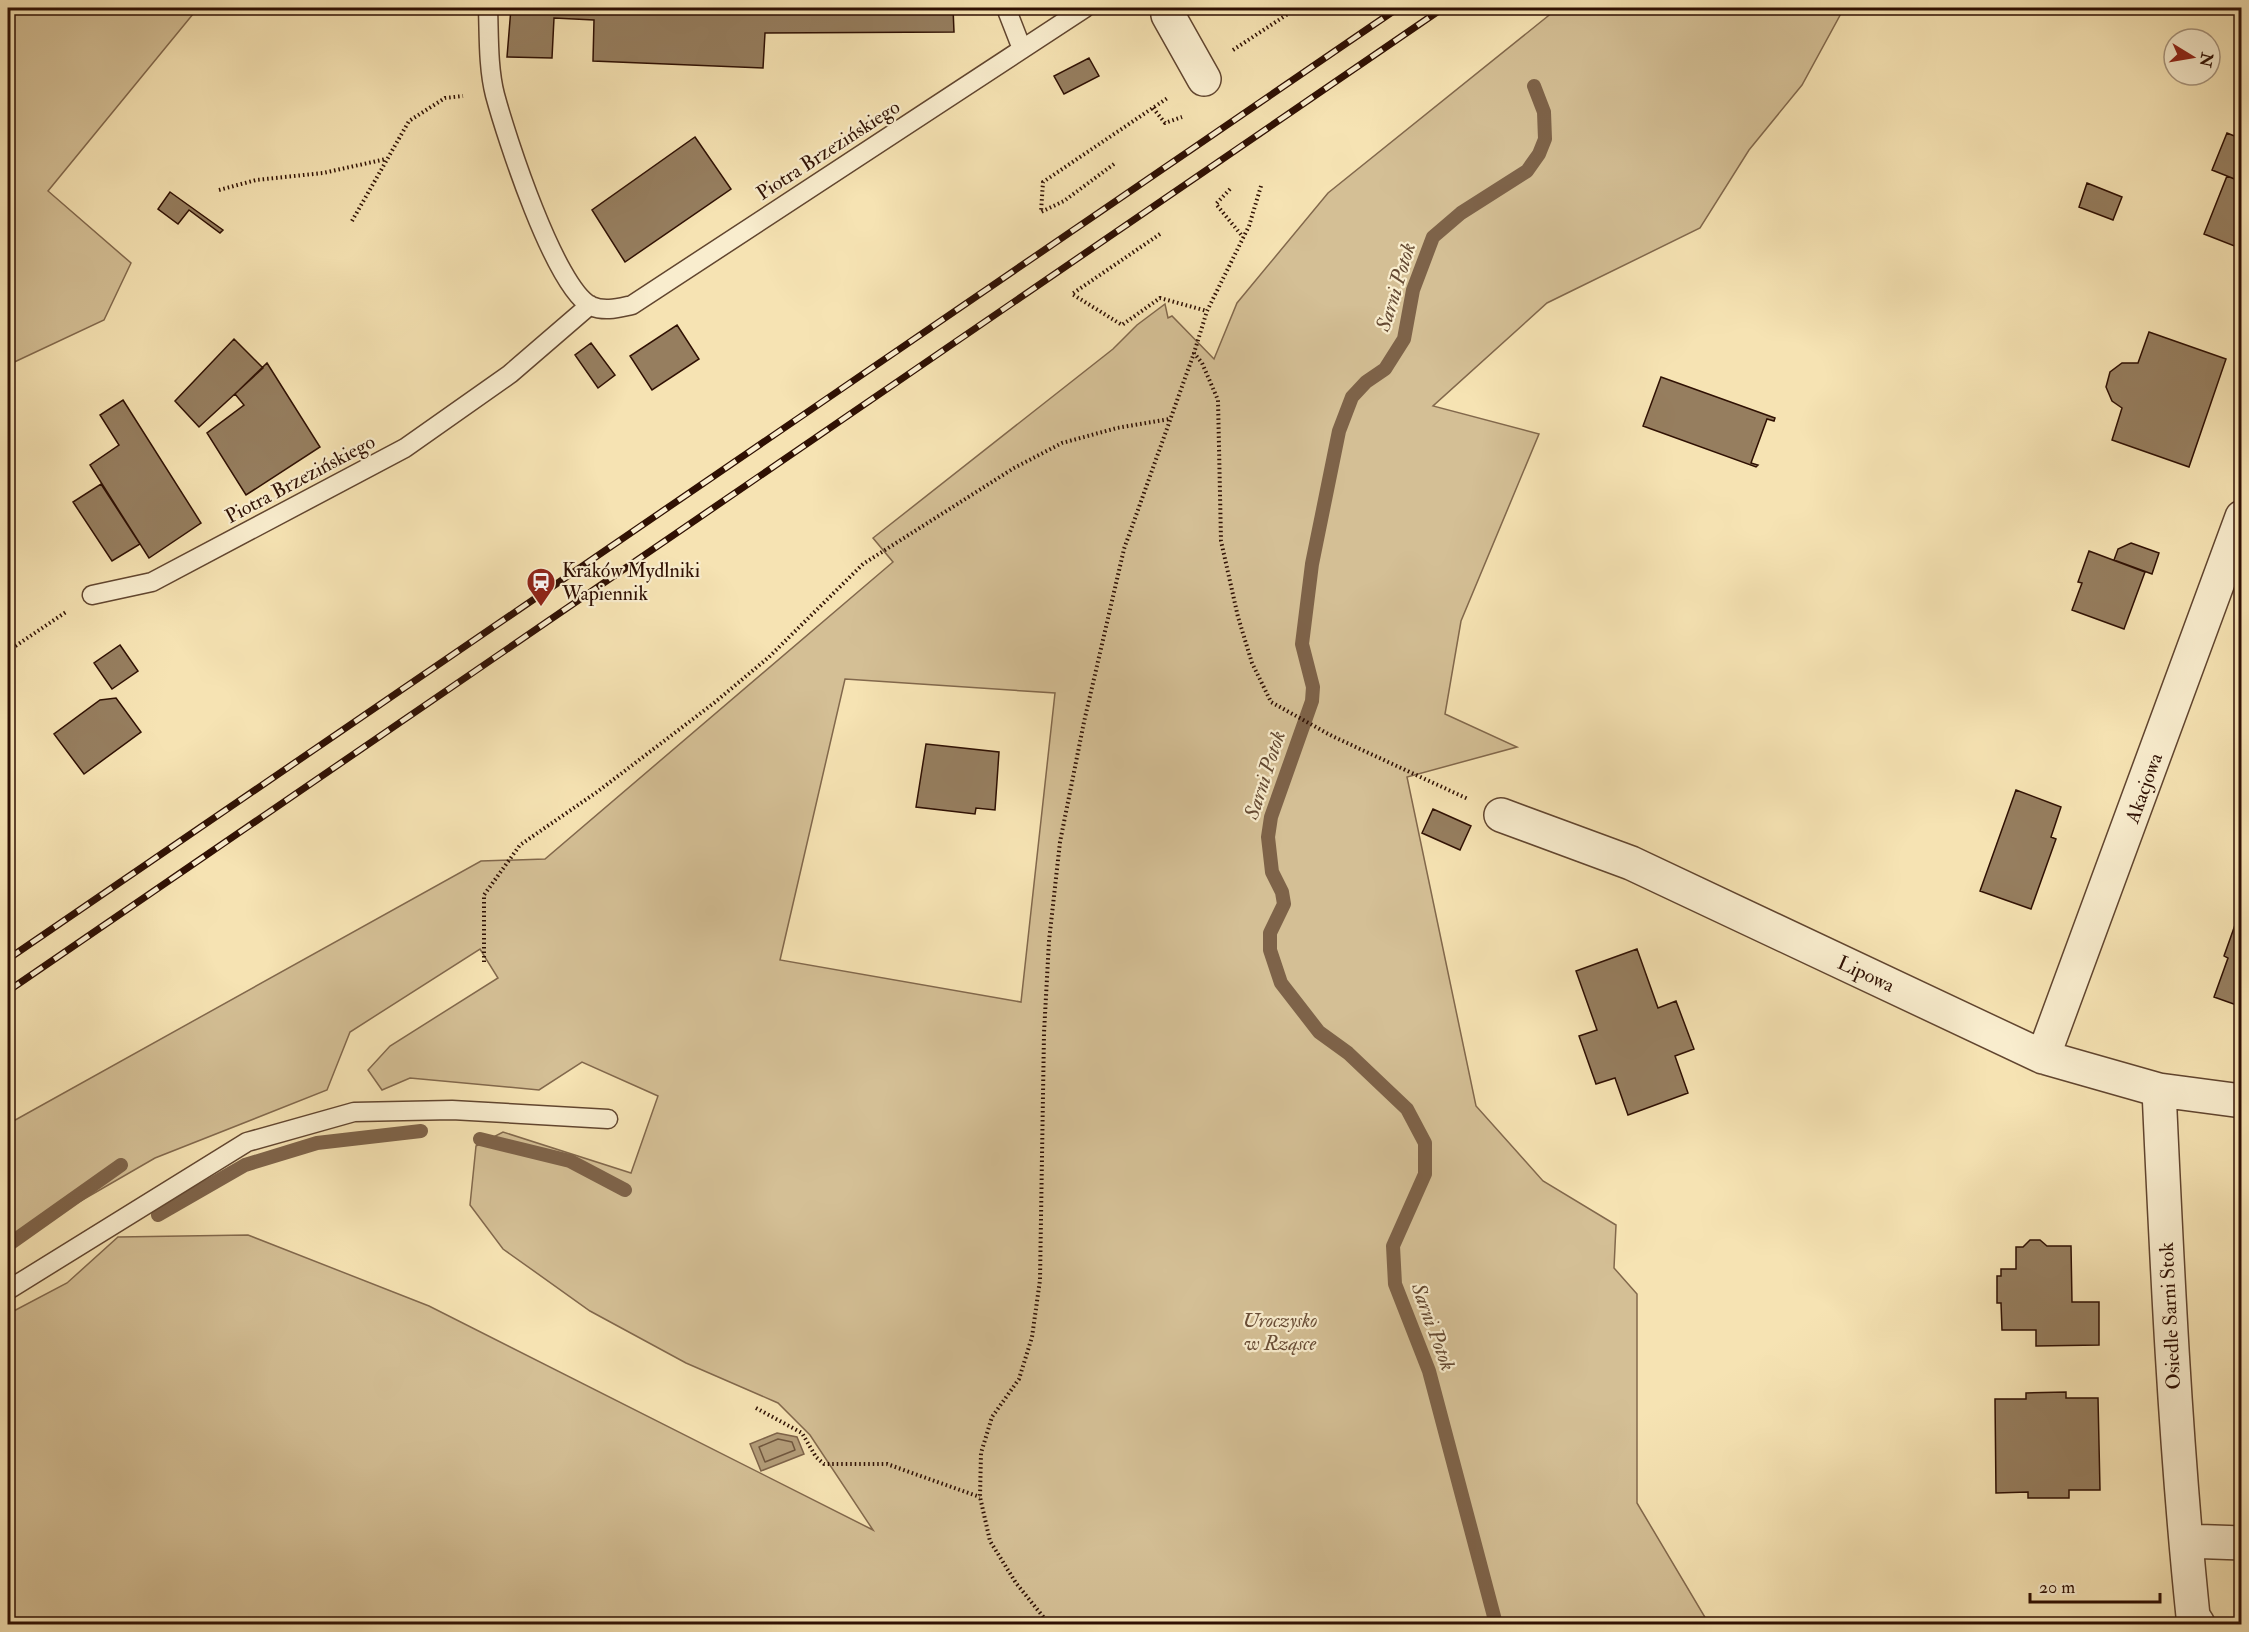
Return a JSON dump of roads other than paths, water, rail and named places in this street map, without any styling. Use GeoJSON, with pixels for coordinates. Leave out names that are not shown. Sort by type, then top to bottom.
{"type":"FeatureCollection","features":[{"type":"Feature","properties":{"kind":"street"},"geometry":{"type":"LineString","coordinates":[[1167,8],[1168,15],[1202,76]]}},
{"type":"Feature","properties":{"kind":"street","name":"Akacjowa"},"geometry":{"type":"LineString","coordinates":[[2043,1058],[2241,517]]}},
{"type":"Feature","properties":{"kind":"street","name":"Lipowa"},"geometry":{"type":"LineString","coordinates":[[1501,815],[1630,862],[2043,1058],[2159,1090],[2241,1101]]}},
{"type":"Feature","properties":{"kind":"street","name":"Osiedle Sarni Stok"},"geometry":{"type":"LineString","coordinates":[[2159,1090],[2172,1380],[2193,1616],[2198,1624]]}},
{"type":"Feature","properties":{"kind":"street"},"geometry":{"type":"LineString","coordinates":[[2186,1541],[2241,1544]]}},
{"type":"Feature","properties":{"kind":"lane"},"geometry":{"type":"LineString","coordinates":[[488,8],[495,93],[540,228],[574,290],[590,305]]}},
{"type":"Feature","properties":{"kind":"lane"},"geometry":{"type":"LineString","coordinates":[[1006,8],[1022,49]]}},
{"type":"Feature","properties":{"kind":"lane","name":"Piotra Brzezińskiego"},"geometry":{"type":"LineString","coordinates":[[92,595],[152,582],[405,448],[510,374],[590,305],[605,310],[632,305],[1085,8]]}},
{"type":"Feature","properties":{"kind":"lane"},"geometry":{"type":"LineString","coordinates":[[8,1290],[247,1142],[354,1112],[452,1110],[608,1119]]}},
{"type":"Feature","properties":{"kind":"water"},"geometry":{"type":"Polygon","coordinates":[[[777,1433],[797,1437],[804,1454],[761,1471],[750,1444],[777,1433]]]}},
{"type":"Feature","properties":{"kind":"waterway","name":"Sarni Potok"},"geometry":{"type":"LineString","coordinates":[[1496,1624],[1429,1371],[1395,1284],[1393,1246],[1425,1174],[1425,1143],[1407,1109],[1348,1053],[1319,1032],[1281,983],[1270,950],[1270,933],[1284,904],[1282,892],[1272,872],[1268,837],[1271,817],[1312,701],[1313,687],[1302,644],[1312,564],[1339,431],[1352,397],[1366,382],[1385,369],[1404,339],[1413,290],[1433,237],[1461,213],[1527,171],[1539,154],[1545,139],[1544,112],[1534,86]]}},
{"type":"Feature","properties":{"kind":"waterway"},"geometry":{"type":"LineString","coordinates":[[158,1215],[245,1165],[317,1143],[421,1131]]}},
{"type":"Feature","properties":{"kind":"waterway"},"geometry":{"type":"LineString","coordinates":[[480,1139],[570,1161],[625,1190]]}},
{"type":"Feature","properties":{"kind":"waterway"},"geometry":{"type":"LineString","coordinates":[[8,1245],[121,1165]]}},
{"type":"Feature","properties":{"kind":"railway"},"geometry":{"type":"LineString","coordinates":[[8,959],[1398,8]]}},
{"type":"Feature","properties":{"kind":"railway"},"geometry":{"type":"LineString","coordinates":[[8,991],[1443,8]]}},
{"type":"Feature","properties":{"kind":"place","name":"Kraków Mydlniki Wapiennik"},"geometry":{"type":"Point","coordinates":[541,608]}},
{"type":"Feature","properties":{"kind":"park label","name":"Uroczysko w Rząsce"},"geometry":{"type":"Point","coordinates":[1280,1332]}}]}
